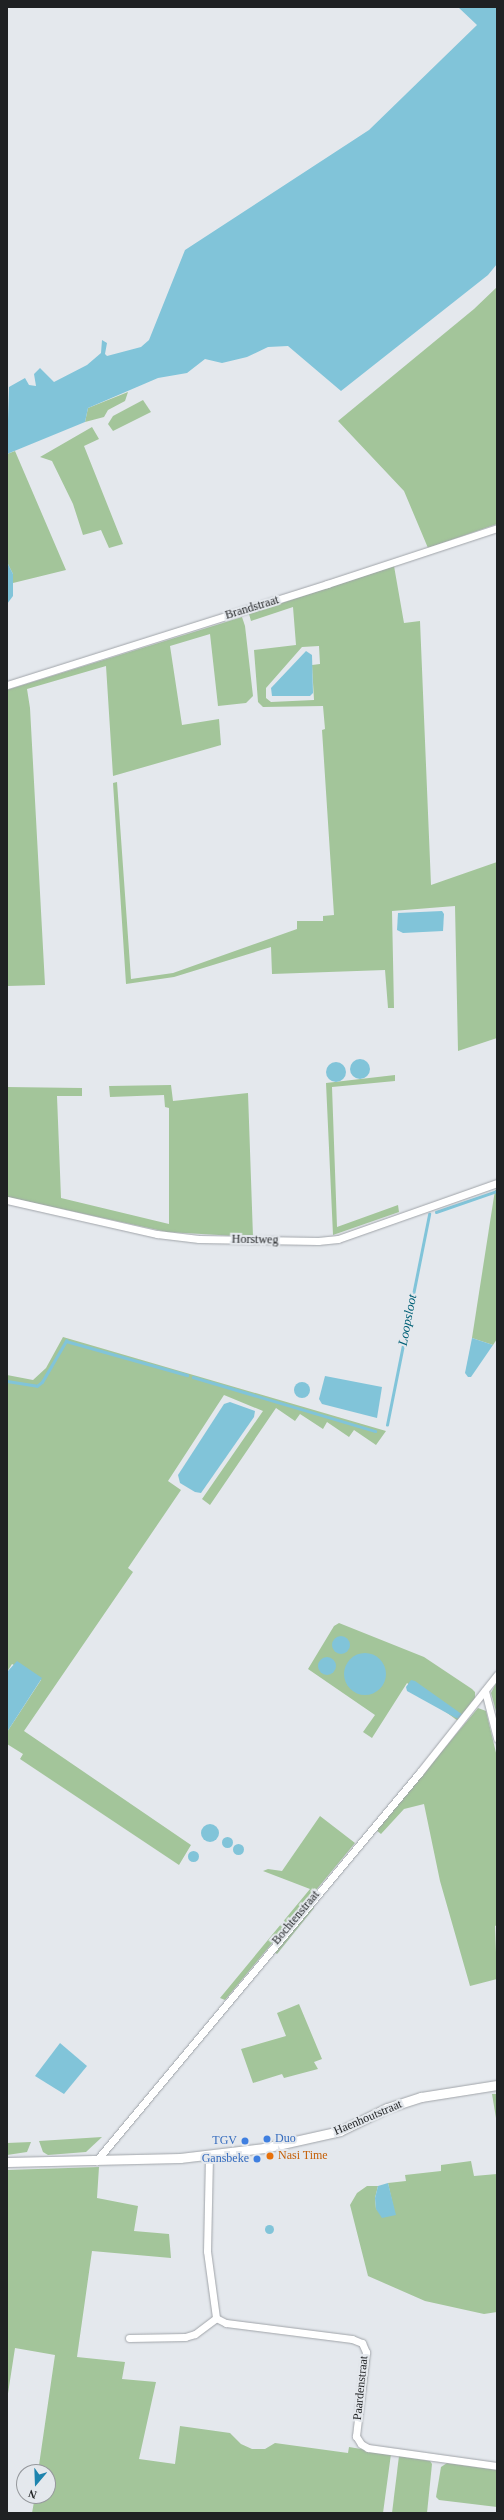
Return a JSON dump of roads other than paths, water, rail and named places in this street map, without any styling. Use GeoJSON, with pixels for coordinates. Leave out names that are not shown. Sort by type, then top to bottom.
{"type":"FeatureCollection","features":[{"type":"Feature","properties":{"kind":"street","name":"Brandstraat"},"geometry":{"type":"LineString","coordinates":[[7,685],[327,584],[497,528]]}},
{"type":"Feature","properties":{"kind":"street","name":"Horstweg"},"geometry":{"type":"LineString","coordinates":[[7,1200],[157,1234],[199,1239],[318,1241],[338,1239],[497,1183]]}},
{"type":"Feature","properties":{"kind":"street","name":"Bochtenstraat"},"geometry":{"type":"LineString","coordinates":[[96,2161],[497,1675]]}},
{"type":"Feature","properties":{"kind":"street"},"geometry":{"type":"LineString","coordinates":[[485,1691],[497,1738]]}},
{"type":"Feature","properties":{"kind":"street","name":"Haenhoutstraat"},"geometry":{"type":"LineString","coordinates":[[7,2162],[96,2161],[209,2156],[326,2136],[408,2100],[497,2084]]}},
{"type":"Feature","properties":{"kind":"street"},"geometry":{"type":"LineString","coordinates":[[129,2338],[185,2337],[195,2334],[216,2318],[207,2251],[209,2156]]}},
{"type":"Feature","properties":{"kind":"street","name":"Paardenstraat"},"geometry":{"type":"LineString","coordinates":[[216,2318],[226,2323],[352,2339],[362,2343],[366,2352],[356,2436],[361,2444],[368,2448],[497,2466]]}},
{"type":"Feature","properties":{"kind":"water"},"geometry":{"type":"Polygon","coordinates":[[[458,7],[497,7],[497,264],[488,275],[341,391],[288,346],[268,347],[247,357],[222,363],[205,359],[187,373],[158,378],[88,408],[85,422],[7,454],[9,387],[25,378],[29,385],[36,386],[34,374],[40,368],[54,382],[87,365],[101,353],[102,340],[107,343],[105,354],[107,356],[141,347],[149,340],[185,250],[369,130],[477,25],[458,7]]]}},
{"type":"Feature","properties":{"kind":"water"},"geometry":{"type":"Polygon","coordinates":[[[7,562],[13,574],[13,596],[7,604],[7,562]]]}},
{"type":"Feature","properties":{"kind":"water"},"geometry":{"type":"Polygon","coordinates":[[[306,651],[312,655],[313,693],[310,696],[272,696],[271,688],[306,651]]]}},
{"type":"Feature","properties":{"kind":"water"},"geometry":{"type":"Polygon","coordinates":[[[442,911],[444,914],[443,931],[403,933],[397,930],[398,913],[442,911]]]}},
{"type":"Feature","properties":{"kind":"water"},"geometry":{"type":"Polygon","coordinates":[[[360,1059],[367,1062],[370,1069],[367,1076],[360,1079],[353,1076],[350,1069],[353,1062],[360,1059]]]}},
{"type":"Feature","properties":{"kind":"water"},"geometry":{"type":"Polygon","coordinates":[[[336,1062],[343,1065],[346,1072],[343,1079],[336,1082],[329,1079],[326,1072],[329,1065],[336,1062]]]}},
{"type":"Feature","properties":{"kind":"water"},"geometry":{"type":"Polygon","coordinates":[[[472,1338],[493,1345],[471,1377],[468,1377],[465,1373],[472,1338]]]}},
{"type":"Feature","properties":{"kind":"water"},"geometry":{"type":"Polygon","coordinates":[[[325,1376],[382,1387],[377,1418],[322,1404],[319,1399],[325,1376]]]}},
{"type":"Feature","properties":{"kind":"water"},"geometry":{"type":"Polygon","coordinates":[[[299,1382],[305,1382],[310,1387],[308,1396],[305,1398],[299,1398],[294,1393],[294,1387],[299,1382]]]}},
{"type":"Feature","properties":{"kind":"water"},"geometry":{"type":"Polygon","coordinates":[[[230,1402],[255,1411],[254,1417],[201,1493],[195,1492],[180,1483],[178,1475],[224,1404],[230,1402]]]}},
{"type":"Feature","properties":{"kind":"water"},"geometry":{"type":"Polygon","coordinates":[[[341,1636],[347,1639],[350,1645],[347,1651],[341,1654],[335,1651],[332,1645],[335,1639],[341,1636]]]}},
{"type":"Feature","properties":{"kind":"water"},"geometry":{"type":"Polygon","coordinates":[[[361,1653],[369,1653],[377,1656],[383,1662],[386,1674],[383,1686],[377,1692],[369,1695],[361,1695],[353,1692],[347,1686],[344,1678],[344,1670],[347,1662],[353,1656],[361,1653]]]}},
{"type":"Feature","properties":{"kind":"water"},"geometry":{"type":"Polygon","coordinates":[[[327,1657],[333,1660],[336,1666],[333,1672],[327,1675],[321,1672],[318,1666],[321,1660],[327,1657]]]}},
{"type":"Feature","properties":{"kind":"water"},"geometry":{"type":"Polygon","coordinates":[[[17,1661],[42,1678],[7,1732],[7,1672],[17,1661]]]}},
{"type":"Feature","properties":{"kind":"water"},"geometry":{"type":"Polygon","coordinates":[[[411,1680],[415,1681],[463,1715],[459,1719],[454,1717],[407,1691],[406,1687],[411,1680]]]}},
{"type":"Feature","properties":{"kind":"water"},"geometry":{"type":"Polygon","coordinates":[[[210,1824],[216,1827],[219,1833],[216,1839],[210,1842],[204,1839],[201,1833],[204,1827],[210,1824]]]}},
{"type":"Feature","properties":{"kind":"water"},"geometry":{"type":"Polygon","coordinates":[[[225,1837],[229,1837],[231,1838],[231,1846],[225,1847],[222,1844],[222,1840],[225,1837]]]}},
{"type":"Feature","properties":{"kind":"water"},"geometry":{"type":"Polygon","coordinates":[[[236,1844],[240,1844],[242,1845],[242,1853],[236,1854],[233,1851],[233,1847],[236,1844]]]}},
{"type":"Feature","properties":{"kind":"water"},"geometry":{"type":"Polygon","coordinates":[[[191,1851],[195,1851],[197,1852],[197,1860],[191,1861],[188,1858],[188,1854],[191,1851]]]}},
{"type":"Feature","properties":{"kind":"water"},"geometry":{"type":"Polygon","coordinates":[[[60,2043],[87,2066],[64,2094],[35,2076],[60,2043]]]}},
{"type":"Feature","properties":{"kind":"water"},"geometry":{"type":"Polygon","coordinates":[[[388,2183],[396,2215],[382,2218],[376,2209],[375,2198],[378,2186],[388,2183]]]}},
{"type":"Feature","properties":{"kind":"water"},"geometry":{"type":"Polygon","coordinates":[[[267,2225],[271,2225],[273,2229],[271,2233],[267,2233],[265,2231],[265,2227],[267,2225]]]}},
{"type":"Feature","properties":{"kind":"waterway","name":"Loopsloot"},"geometry":{"type":"LineString","coordinates":[[436,1212],[497,1191]]}},
{"type":"Feature","properties":{"kind":"waterway","name":"Loopsloot"},"geometry":{"type":"LineString","coordinates":[[387,1425],[429,1214]]}},
{"type":"Feature","properties":{"kind":"waterway","name":"Loopsloot"},"geometry":{"type":"LineString","coordinates":[[7,1381],[37,1386],[42,1382],[66,1341],[187,1375]]}},
{"type":"Feature","properties":{"kind":"waterway","name":"Loopsloot"},"geometry":{"type":"LineString","coordinates":[[193,1377],[375,1431]]}},
{"type":"Feature","properties":{"kind":"place","name":"Duo"},"geometry":{"type":"Point","coordinates":[267,2139]}},
{"type":"Feature","properties":{"kind":"place","name":"TGV"},"geometry":{"type":"Point","coordinates":[245,2141]}},
{"type":"Feature","properties":{"kind":"place","name":"Nasi Time"},"geometry":{"type":"Point","coordinates":[270,2156]}},
{"type":"Feature","properties":{"kind":"place","name":"Gansbeke"},"geometry":{"type":"Point","coordinates":[257,2159]}}]}
